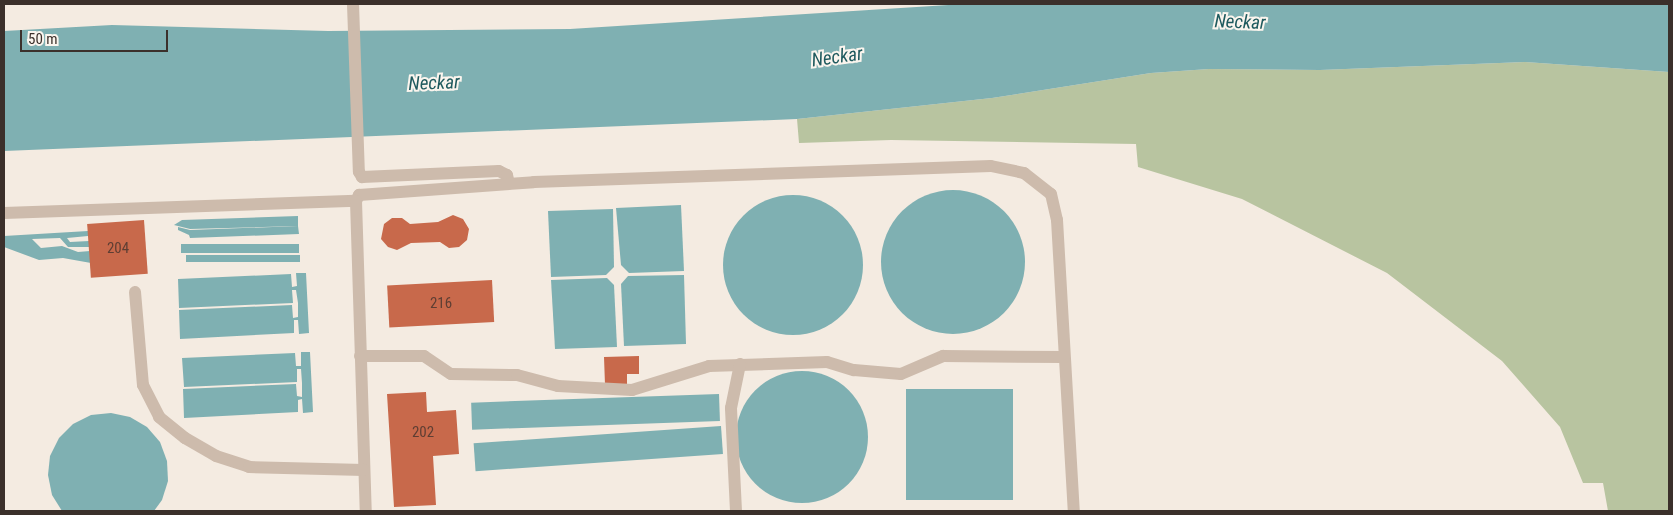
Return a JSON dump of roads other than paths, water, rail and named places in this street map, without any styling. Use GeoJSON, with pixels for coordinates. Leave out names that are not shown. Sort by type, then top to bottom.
{"type":"FeatureCollection","features":[{"type":"Feature","properties":{"kind":"lane"},"geometry":{"type":"LineString","coordinates":[[353,4],[359,172],[362,177],[499,171],[507,176],[509,184]]}},
{"type":"Feature","properties":{"kind":"lane"},"geometry":{"type":"LineString","coordinates":[[366,511],[356,201],[359,195],[509,184],[990,166],[1024,173],[1051,194],[1057,220],[1074,511]]}},
{"type":"Feature","properties":{"kind":"lane"},"geometry":{"type":"LineString","coordinates":[[4,213],[356,201]]}},
{"type":"Feature","properties":{"kind":"lane"},"geometry":{"type":"LineString","coordinates":[[135,292],[143,385],[159,417],[185,438],[216,456],[249,468],[364,470]]}},
{"type":"Feature","properties":{"kind":"lane"},"geometry":{"type":"LineString","coordinates":[[360,356],[424,356],[451,374],[517,375],[558,386],[632,390],[708,366],[827,362],[854,370],[901,374],[943,356],[1064,357]]}},
{"type":"Feature","properties":{"kind":"lane"},"geometry":{"type":"LineString","coordinates":[[736,511],[731,408],[740,364]]}},
{"type":"Feature","properties":{"kind":"water","name":"Neckar"},"geometry":{"type":"Polygon","coordinates":[[[964,4],[1669,4],[1669,72],[1525,62],[1320,70],[1209,69],[1151,73],[992,98],[797,119],[4,151],[4,31],[112,25],[328,31],[570,29],[964,4]]]}},
{"type":"Feature","properties":{"kind":"water"},"geometry":{"type":"Polygon","coordinates":[[[953,190],[980,196],[993,202],[1004,211],[1013,222],[1019,235],[1025,262],[1019,289],[1013,302],[1004,313],[993,322],[980,328],[953,334],[926,328],[913,322],[902,313],[893,302],[887,289],[881,262],[887,235],[893,222],[902,211],[913,202],[926,196],[953,190]]]}},
{"type":"Feature","properties":{"kind":"water"},"geometry":{"type":"Polygon","coordinates":[[[793,195],[807,196],[820,200],[843,215],[858,238],[862,251],[862,279],[858,292],[843,315],[820,330],[807,334],[793,335],[779,334],[766,330],[743,315],[728,292],[724,279],[723,265],[724,251],[728,238],[743,215],[766,200],[779,196],[793,195]]]}},
{"type":"Feature","properties":{"kind":"water"},"geometry":{"type":"Polygon","coordinates":[[[681,205],[684,271],[629,273],[621,265],[616,208],[681,205]]]}},
{"type":"Feature","properties":{"kind":"water"},"geometry":{"type":"Polygon","coordinates":[[[613,209],[614,267],[606,275],[551,277],[548,211],[613,209]]]}},
{"type":"Feature","properties":{"kind":"water"},"geometry":{"type":"Polygon","coordinates":[[[298,216],[298,226],[190,229],[174,225],[182,220],[298,216]]]}},
{"type":"Feature","properties":{"kind":"water"},"geometry":{"type":"Polygon","coordinates":[[[298,226],[299,234],[190,238],[189,235],[178,230],[178,227],[190,230],[298,226]]]}},
{"type":"Feature","properties":{"kind":"water"},"geometry":{"type":"Polygon","coordinates":[[[88,231],[88,236],[67,238],[70,242],[89,241],[89,247],[68,247],[60,238],[32,239],[41,248],[62,246],[78,252],[90,251],[91,263],[63,258],[39,260],[4,247],[4,236],[88,231]]]}},
{"type":"Feature","properties":{"kind":"water"},"geometry":{"type":"Polygon","coordinates":[[[181,244],[299,244],[299,253],[181,253],[181,244]]]}},
{"type":"Feature","properties":{"kind":"water"},"geometry":{"type":"Polygon","coordinates":[[[186,255],[300,255],[300,262],[186,262],[186,255]]]}},
{"type":"Feature","properties":{"kind":"water"},"geometry":{"type":"Polygon","coordinates":[[[296,273],[306,273],[309,333],[299,334],[298,320],[294,320],[294,333],[180,339],[179,310],[292,305],[293,318],[298,317],[298,303],[296,290],[292,290],[293,303],[179,308],[178,279],[291,274],[292,287],[297,286],[296,273]]]}},
{"type":"Feature","properties":{"kind":"water"},"geometry":{"type":"Polygon","coordinates":[[[684,275],[686,344],[624,346],[621,284],[628,276],[684,275]]]}},
{"type":"Feature","properties":{"kind":"water"},"geometry":{"type":"Polygon","coordinates":[[[607,278],[614,285],[617,347],[555,349],[551,280],[607,278]]]}},
{"type":"Feature","properties":{"kind":"water"},"geometry":{"type":"Polygon","coordinates":[[[301,352],[310,352],[313,412],[303,413],[302,399],[298,400],[298,412],[184,418],[183,389],[296,384],[297,396],[302,397],[302,383],[301,369],[297,369],[297,382],[184,387],[182,358],[295,353],[296,366],[301,366],[301,352]]]}},
{"type":"Feature","properties":{"kind":"water"},"geometry":{"type":"Polygon","coordinates":[[[802,371],[815,372],[827,376],[849,390],[863,412],[867,424],[867,450],[863,462],[849,484],[827,498],[815,502],[802,503],[789,502],[777,498],[755,484],[741,462],[737,450],[736,437],[737,424],[741,412],[755,390],[777,376],[789,372],[802,371]]]}},
{"type":"Feature","properties":{"kind":"water"},"geometry":{"type":"Polygon","coordinates":[[[906,389],[1013,389],[1013,500],[906,500],[906,389]]]}},
{"type":"Feature","properties":{"kind":"water"},"geometry":{"type":"Polygon","coordinates":[[[719,394],[720,421],[472,430],[471,403],[719,394]]]}},
{"type":"Feature","properties":{"kind":"water"},"geometry":{"type":"Polygon","coordinates":[[[111,413],[130,417],[147,427],[160,442],[167,461],[168,481],[162,500],[154,511],[62,511],[52,495],[48,475],[50,456],[59,438],[73,424],[91,415],[111,413]]]}},
{"type":"Feature","properties":{"kind":"water"},"geometry":{"type":"Polygon","coordinates":[[[721,426],[723,454],[476,471],[474,443],[721,426]]]}}]}
